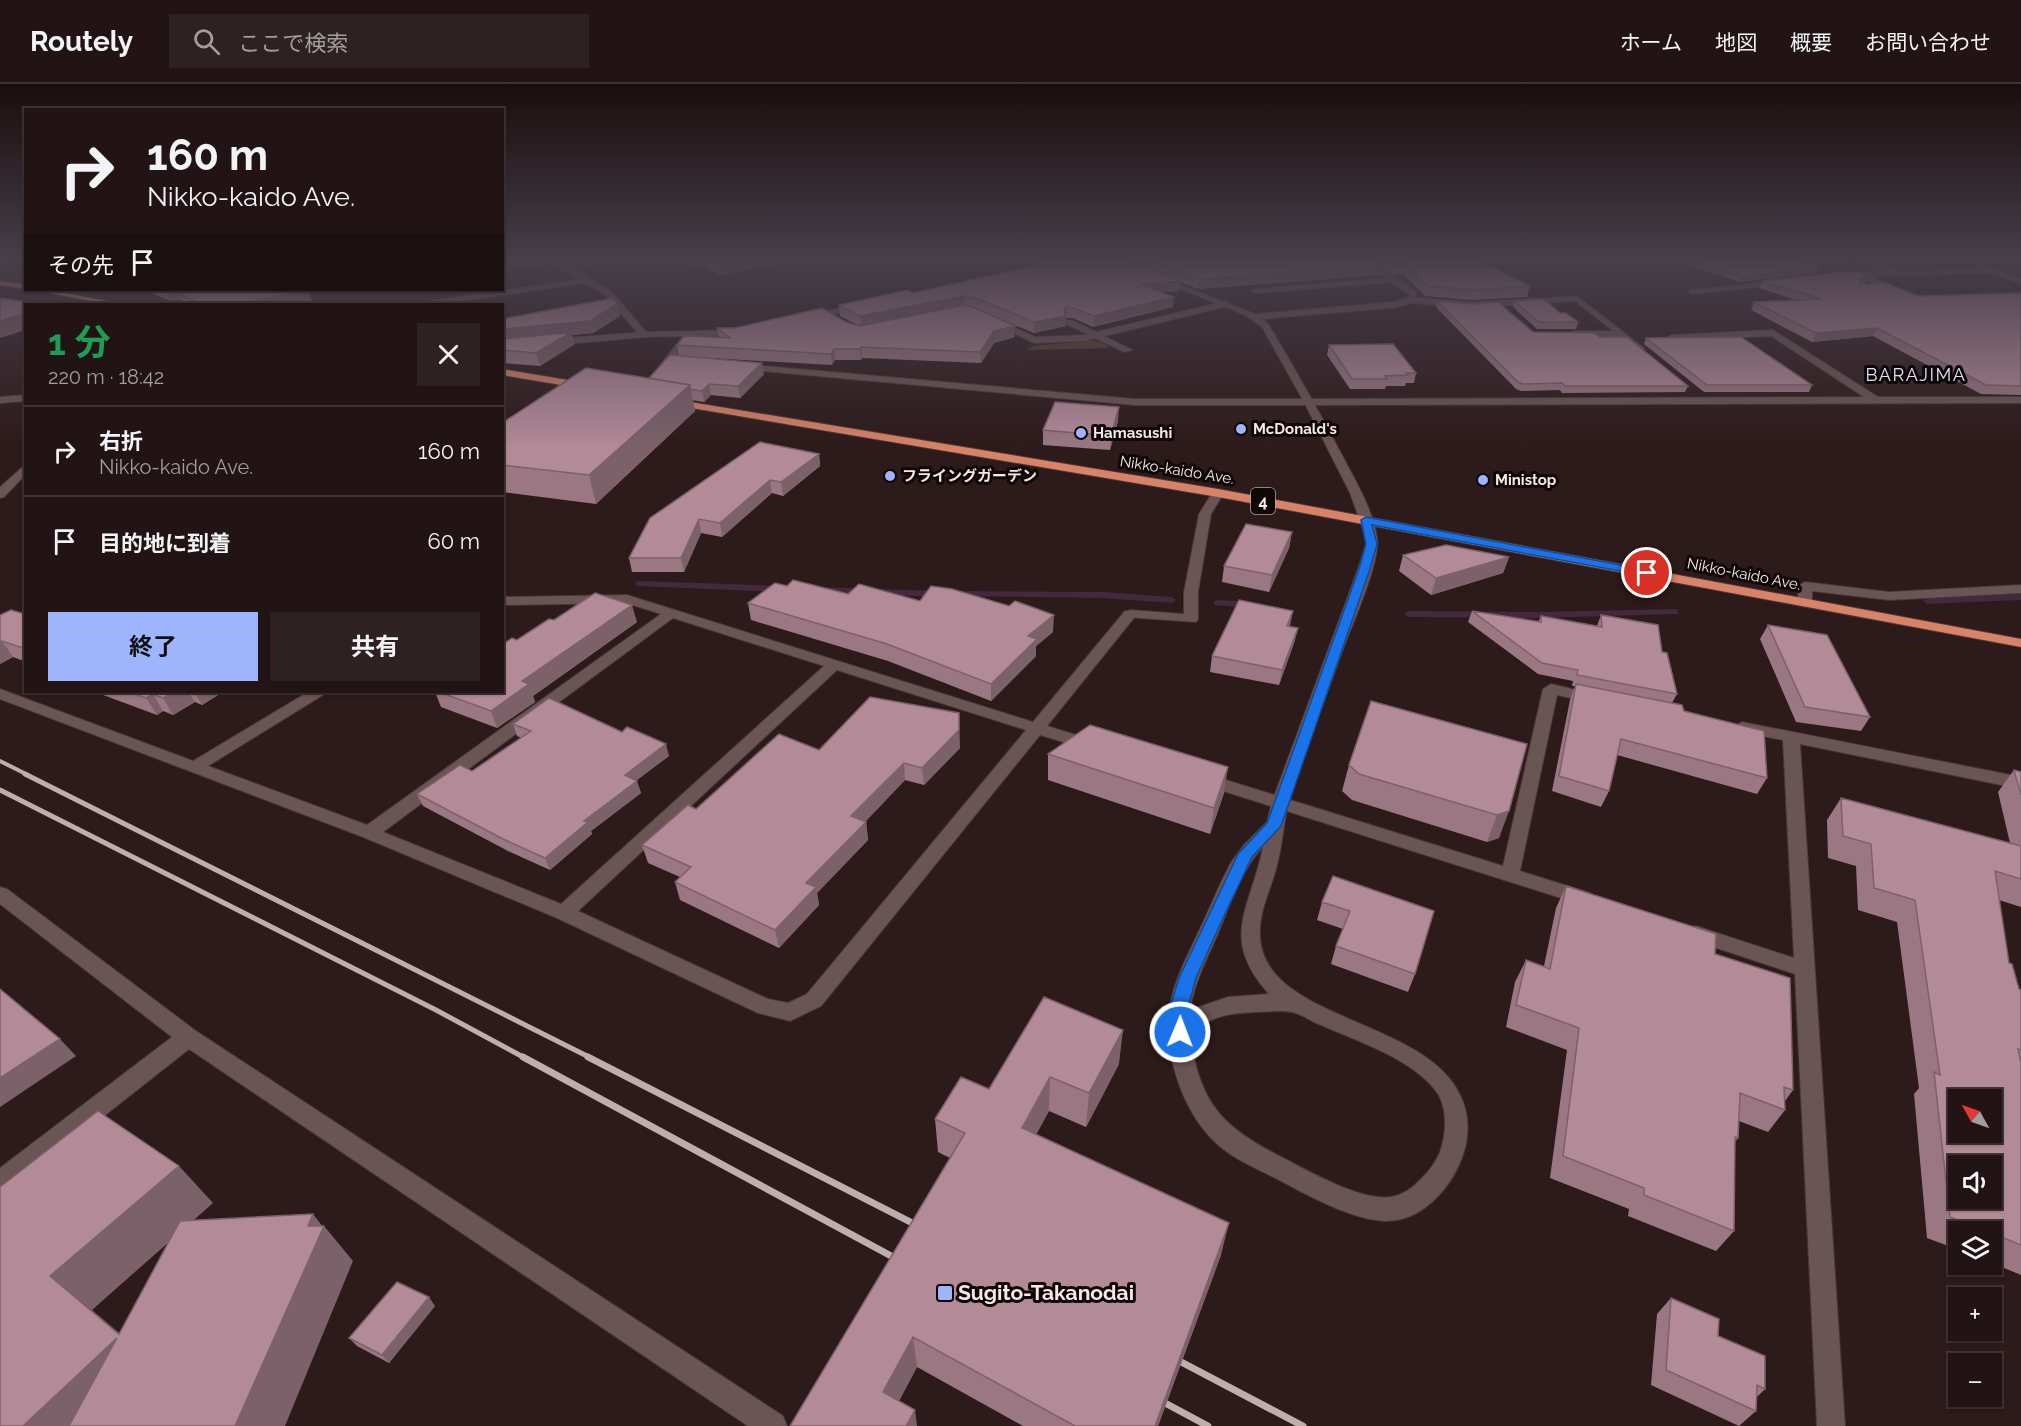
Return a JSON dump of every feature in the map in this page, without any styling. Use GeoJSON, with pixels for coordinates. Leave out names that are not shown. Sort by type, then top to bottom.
{"type":"FeatureCollection","features":[{"type":"Feature","properties":{"kind":"highway"},"geometry":{"type":"LineString","coordinates":[[504,372],[596,388]]}},
{"type":"Feature","properties":{"kind":"highway","name":"Nikko-kaido Ave."},"geometry":{"type":"LineString","coordinates":[[656,399],[1218,493],[2021,643]]}},
{"type":"Feature","properties":{"kind":"street"},"geometry":{"type":"LineString","coordinates":[[634,324],[644,335]]}},
{"type":"Feature","properties":{"kind":"street"},"geometry":{"type":"LineString","coordinates":[[999,324],[1034,340],[1100,336],[1149,324]]}},
{"type":"Feature","properties":{"kind":"street"},"geometry":{"type":"LineString","coordinates":[[1073,324],[1127,350]]}},
{"type":"Feature","properties":{"kind":"street"},"geometry":{"type":"LineString","coordinates":[[1262,324],[1309,402],[1356,493],[1372,544],[1281,802],[1274,826],[1268,866],[1252,912],[1250,928],[1252,949],[1275,990],[1296,1005],[1399,1051],[1434,1072],[1448,1089],[1456,1105],[1457,1130],[1452,1153],[1429,1189],[1406,1205],[1381,1210],[1347,1199],[1299,1179],[1239,1146],[1221,1132],[1199,1104],[1186,1071],[1180,1032],[1180,1004],[1185,987],[1246,854],[1274,826]]}},
{"type":"Feature","properties":{"kind":"street"},"geometry":{"type":"LineString","coordinates":[[1608,324],[1647,354]]}},
{"type":"Feature","properties":{"kind":"street"},"geometry":{"type":"LineString","coordinates":[[537,343],[644,335],[736,334],[746,331]]}},
{"type":"Feature","properties":{"kind":"street"},"geometry":{"type":"LineString","coordinates":[[654,378],[690,333]]}},
{"type":"Feature","properties":{"kind":"street"},"geometry":{"type":"LineString","coordinates":[[1665,339],[1773,333],[1875,400]]}},
{"type":"Feature","properties":{"kind":"street"},"geometry":{"type":"LineString","coordinates":[[1566,334],[1621,334]]}},
{"type":"Feature","properties":{"kind":"street"},"geometry":{"type":"LineString","coordinates":[[1630,340],[1641,340]]}},
{"type":"Feature","properties":{"kind":"street"},"geometry":{"type":"LineString","coordinates":[[669,361],[681,362]]}},
{"type":"Feature","properties":{"kind":"street"},"geometry":{"type":"LineString","coordinates":[[728,366],[1136,402],[2021,400]]}},
{"type":"Feature","properties":{"kind":"street"},"geometry":{"type":"LineString","coordinates":[[1689,387],[1706,401]]}},
{"type":"Feature","properties":{"kind":"street"},"geometry":{"type":"LineString","coordinates":[[578,396],[596,388]]}},
{"type":"Feature","properties":{"kind":"street"},"geometry":{"type":"LineString","coordinates":[[0,400],[24,398]]}},
{"type":"Feature","properties":{"kind":"street"},"geometry":{"type":"LineString","coordinates":[[0,494],[21,477]]}},
{"type":"Feature","properties":{"kind":"street"},"geometry":{"type":"LineString","coordinates":[[0,694],[369,833],[564,913],[765,1007],[790,1012],[814,1000],[1130,614],[1191,619],[1191,592],[1205,514],[1218,493]]}},
{"type":"Feature","properties":{"kind":"street"},"geometry":{"type":"LineString","coordinates":[[1804,603],[1805,586],[1888,596],[2021,590]]}},
{"type":"Feature","properties":{"kind":"street"},"geometry":{"type":"LineString","coordinates":[[504,601],[627,599],[674,612],[833,666],[1106,750]]}},
{"type":"Feature","properties":{"kind":"street"},"geometry":{"type":"LineString","coordinates":[[369,833],[674,612]]}},
{"type":"Feature","properties":{"kind":"street"},"geometry":{"type":"LineString","coordinates":[[564,913],[833,666]]}},
{"type":"Feature","properties":{"kind":"street"},"geometry":{"type":"LineString","coordinates":[[1510,875],[1551,689],[1608,700]]}},
{"type":"Feature","properties":{"kind":"street"},"geometry":{"type":"LineString","coordinates":[[195,766],[316,693]]}},
{"type":"Feature","properties":{"kind":"street"},"geometry":{"type":"LineString","coordinates":[[1723,723],[2021,783]]}},
{"type":"Feature","properties":{"kind":"street"},"geometry":{"type":"LineString","coordinates":[[1791,737],[1831,1426]]}},
{"type":"Feature","properties":{"kind":"street"},"geometry":{"type":"LineString","coordinates":[[1186,774],[1601,904]]}},
{"type":"Feature","properties":{"kind":"street"},"geometry":{"type":"LineString","coordinates":[[0,894],[188,1037],[773,1426]]}},
{"type":"Feature","properties":{"kind":"street"},"geometry":{"type":"LineString","coordinates":[[1680,929],[1805,969]]}},
{"type":"Feature","properties":{"kind":"street"},"geometry":{"type":"LineString","coordinates":[[1180,1032],[1194,1018],[1223,1008],[1264,1002],[1296,1005]]}},
{"type":"Feature","properties":{"kind":"street"},"geometry":{"type":"LineString","coordinates":[[0,1183],[188,1037]]}},
{"type":"Feature","properties":{"kind":"shaded area"},"geometry":{"type":"Polygon","coordinates":[[[1093,340],[1110,345],[1106,346],[1110,348],[1026,350],[1034,346],[1093,340]]]}},
{"type":"Feature","properties":{"kind":"building"},"geometry":{"type":"Polygon","coordinates":[[[504,324],[561,324],[504,329],[504,324]]]}},
{"type":"Feature","properties":{"kind":"building"},"geometry":{"type":"Polygon","coordinates":[[[754,324],[852,324],[860,326],[872,324],[1010,324],[1015,326],[994,331],[980,352],[861,347],[860,349],[834,349],[831,354],[677,345],[684,336],[730,338],[717,328],[735,328],[754,324]]]}},
{"type":"Feature","properties":{"kind":"building"},"geometry":{"type":"Polygon","coordinates":[[[1460,324],[1523,324],[1533,332],[1594,333],[1600,337],[1627,337],[1688,386],[1565,386],[1562,383],[1523,384],[1518,382],[1460,324]]]}},
{"type":"Feature","properties":{"kind":"building"},"geometry":{"type":"Polygon","coordinates":[[[1797,324],[2021,324],[2021,386],[1986,385],[1877,328],[1816,333],[1797,324]]]}},
{"type":"Feature","properties":{"kind":"building"},"geometry":{"type":"Polygon","coordinates":[[[572,332],[536,353],[504,350],[504,339],[572,332]]]}},
{"type":"Feature","properties":{"kind":"building"},"geometry":{"type":"Polygon","coordinates":[[[1741,337],[1812,385],[1707,385],[1646,338],[1741,337]]]}},
{"type":"Feature","properties":{"kind":"building"},"geometry":{"type":"Polygon","coordinates":[[[1393,344],[1416,373],[1385,376],[1387,379],[1352,379],[1329,345],[1393,344]]]}},
{"type":"Feature","properties":{"kind":"building"},"geometry":{"type":"Polygon","coordinates":[[[670,355],[762,363],[738,386],[709,384],[702,391],[690,389],[690,385],[649,378],[670,355]]]}},
{"type":"Feature","properties":{"kind":"building"},"geometry":{"type":"Polygon","coordinates":[[[586,368],[690,385],[589,475],[504,465],[504,422],[586,368]]]}},
{"type":"Feature","properties":{"kind":"building"},"geometry":{"type":"Polygon","coordinates":[[[1055,402],[1119,407],[1111,436],[1043,430],[1055,402]]]}},
{"type":"Feature","properties":{"kind":"building"},"geometry":{"type":"Polygon","coordinates":[[[760,442],[819,454],[781,482],[770,480],[720,523],[699,519],[681,558],[629,558],[650,518],[760,442]]]}},
{"type":"Feature","properties":{"kind":"building"},"geometry":{"type":"Polygon","coordinates":[[[1246,524],[1292,532],[1272,575],[1224,566],[1246,524]]]}},
{"type":"Feature","properties":{"kind":"building"},"geometry":{"type":"Polygon","coordinates":[[[1446,545],[1509,557],[1436,578],[1403,555],[1446,545]]]}},
{"type":"Feature","properties":{"kind":"building"},"geometry":{"type":"Polygon","coordinates":[[[793,580],[848,594],[859,584],[920,601],[931,586],[952,589],[1009,606],[1015,601],[1054,615],[1028,636],[1037,639],[991,684],[887,644],[748,603],[775,583],[787,586],[793,580]]]}},
{"type":"Feature","properties":{"kind":"building"},"geometry":{"type":"Polygon","coordinates":[[[595,593],[632,605],[522,681],[529,684],[491,711],[442,693],[504,693],[504,644],[512,638],[517,640],[549,619],[554,620],[595,593]]]}},
{"type":"Feature","properties":{"kind":"building"},"geometry":{"type":"Polygon","coordinates":[[[1239,600],[1293,611],[1287,626],[1298,628],[1282,670],[1212,656],[1239,600]]]}},
{"type":"Feature","properties":{"kind":"building"},"geometry":{"type":"Polygon","coordinates":[[[11,610],[24,612],[24,648],[0,642],[0,615],[11,610]]]}},
{"type":"Feature","properties":{"kind":"building"},"geometry":{"type":"Polygon","coordinates":[[[1472,611],[1541,622],[1541,616],[1602,627],[1601,615],[1658,625],[1662,652],[1667,653],[1677,694],[1577,675],[1578,670],[1542,663],[1472,611]]]}},
{"type":"Feature","properties":{"kind":"building"},"geometry":{"type":"Polygon","coordinates":[[[1768,625],[1827,635],[1870,717],[1805,707],[1768,625]]]}},
{"type":"Feature","properties":{"kind":"building"},"geometry":{"type":"Polygon","coordinates":[[[1576,684],[1682,705],[1684,711],[1764,731],[1767,778],[1621,739],[1609,791],[1559,776],[1576,684]]]}},
{"type":"Feature","properties":{"kind":"building"},"geometry":{"type":"Polygon","coordinates":[[[132,693],[172,693],[163,698],[153,694],[146,698],[132,693]]]}},
{"type":"Feature","properties":{"kind":"building"},"geometry":{"type":"Polygon","coordinates":[[[870,697],[959,713],[959,730],[922,768],[904,763],[851,816],[866,822],[806,883],[816,887],[775,930],[675,882],[691,867],[642,845],[688,805],[696,809],[779,734],[819,750],[870,697]]]}},
{"type":"Feature","properties":{"kind":"building"},"geometry":{"type":"Polygon","coordinates":[[[549,698],[622,732],[627,727],[666,744],[625,775],[637,781],[584,821],[588,822],[545,858],[417,794],[460,765],[472,771],[531,731],[513,724],[549,698]]]}},
{"type":"Feature","properties":{"kind":"building"},"geometry":{"type":"Polygon","coordinates":[[[1371,701],[1527,744],[1509,811],[1497,815],[1359,774],[1349,765],[1371,701]]]}},
{"type":"Feature","properties":{"kind":"building"},"geometry":{"type":"Polygon","coordinates":[[[1090,725],[1228,767],[1214,808],[1048,754],[1090,725]]]}},
{"type":"Feature","properties":{"kind":"building"},"geometry":{"type":"Polygon","coordinates":[[[2014,770],[2021,772],[2021,795],[2014,770]]]}},
{"type":"Feature","properties":{"kind":"building"},"geometry":{"type":"Polygon","coordinates":[[[1841,798],[2021,846],[2021,879],[1995,871],[2009,963],[2012,964],[2021,990],[2021,1050],[2018,1049],[2021,1063],[2021,1245],[2002,1237],[2002,1221],[1960,1221],[1950,1217],[1949,1209],[2002,1209],[2002,1155],[1948,1155],[1948,1199],[1934,1072],[1940,1075],[1915,900],[1874,888],[1871,844],[1843,836],[1841,798]]]}},
{"type":"Feature","properties":{"kind":"building"},"geometry":{"type":"Polygon","coordinates":[[[1333,876],[1434,911],[1415,974],[1336,946],[1350,911],[1322,902],[1333,876]]]}},
{"type":"Feature","properties":{"kind":"building"},"geometry":{"type":"Polygon","coordinates":[[[1566,886],[1716,934],[1715,954],[1790,978],[1793,1090],[1784,1087],[1785,1110],[1740,1093],[1738,1138],[1735,1137],[1734,1231],[1644,1195],[1644,1188],[1563,1156],[1579,1028],[1516,1005],[1526,960],[1550,969],[1566,886]]]}},
{"type":"Feature","properties":{"kind":"building"},"geometry":{"type":"Polygon","coordinates":[[[0,989],[60,1039],[0,1078],[0,989]]]}},
{"type":"Feature","properties":{"kind":"building"},"geometry":{"type":"Polygon","coordinates":[[[1044,997],[1123,1030],[1089,1093],[1050,1077],[1022,1128],[1229,1223],[1155,1426],[1075,1426],[913,1337],[883,1392],[915,1410],[906,1426],[790,1426],[965,1133],[935,1119],[961,1077],[989,1089],[1044,997]]]}},
{"type":"Feature","properties":{"kind":"building"},"geometry":{"type":"Polygon","coordinates":[[[98,1111],[179,1166],[50,1276],[119,1334],[180,1221],[313,1214],[308,1226],[324,1226],[235,1426],[69,1426],[117,1338],[23,1426],[0,1426],[0,1187],[98,1111]]]}},
{"type":"Feature","properties":{"kind":"building"},"geometry":{"type":"Polygon","coordinates":[[[397,1282],[429,1297],[382,1355],[349,1338],[397,1282]]]}},
{"type":"Feature","properties":{"kind":"building"},"geometry":{"type":"Polygon","coordinates":[[[1671,1298],[1719,1319],[1718,1336],[1765,1356],[1765,1389],[1757,1385],[1756,1411],[1666,1370],[1671,1298]]]}},
{"type":"Feature","properties":{"kind":"waterway"},"geometry":{"type":"LineString","coordinates":[[639,584],[782,589]]}},
{"type":"Feature","properties":{"kind":"waterway"},"geometry":{"type":"LineString","coordinates":[[819,590],[938,594]]}},
{"type":"Feature","properties":{"kind":"waterway"},"geometry":{"type":"LineString","coordinates":[[957,594],[1104,595],[1172,600]]}},
{"type":"Feature","properties":{"kind":"waterway"},"geometry":{"type":"LineString","coordinates":[[1927,601],[2021,597]]}},
{"type":"Feature","properties":{"kind":"waterway"},"geometry":{"type":"LineString","coordinates":[[1217,603],[1250,605]]}},
{"type":"Feature","properties":{"kind":"waterway"},"geometry":{"type":"LineString","coordinates":[[1408,614],[1538,615],[1675,612]]}},
{"type":"Feature","properties":{"kind":"railway"},"geometry":{"type":"LineString","coordinates":[[0,761],[28,775]]}},
{"type":"Feature","properties":{"kind":"railway"},"geometry":{"type":"LineString","coordinates":[[25,774],[591,1058]]}},
{"type":"Feature","properties":{"kind":"railway"},"geometry":{"type":"LineString","coordinates":[[0,790],[436,1010],[525,1058]]}},
{"type":"Feature","properties":{"kind":"railway"},"geometry":{"type":"LineString","coordinates":[[523,1057],[906,1264]]}},
{"type":"Feature","properties":{"kind":"railway"},"geometry":{"type":"LineString","coordinates":[[588,1057],[926,1230]]}},
{"type":"Feature","properties":{"kind":"railway"},"geometry":{"type":"LineString","coordinates":[[1166,1354],[1303,1426]]}},
{"type":"Feature","properties":{"kind":"railway"},"geometry":{"type":"LineString","coordinates":[[1152,1396],[1208,1426]]}},
{"type":"Feature","properties":{"kind":"place","name":"McDonald's"},"geometry":{"type":"Point","coordinates":[1241,429]}},
{"type":"Feature","properties":{"kind":"place","name":"Hamasushi"},"geometry":{"type":"Point","coordinates":[1081,433]}},
{"type":"Feature","properties":{"kind":"place","name":"フライングガーデン"},"geometry":{"type":"Point","coordinates":[890,476]}},
{"type":"Feature","properties":{"kind":"place","name":"Ministop"},"geometry":{"type":"Point","coordinates":[1483,480]}},
{"type":"Feature","properties":{"kind":"place","name":"Sugito-Takanodai"},"geometry":{"type":"Point","coordinates":[945,1293]}},
{"type":"Feature","properties":{"kind":"district","name":"BARAJIMA"},"geometry":{"type":"Point","coordinates":[1916,375]}},
{"type":"Feature","properties":{"kind":"route"},"geometry":{"type":"LineString","coordinates":[[1180,1032],[1180,1004],[1188,978],[1216,916],[1246,854],[1274,826],[1365,569],[1372,544],[1366,520],[1647,573]]}}]}
